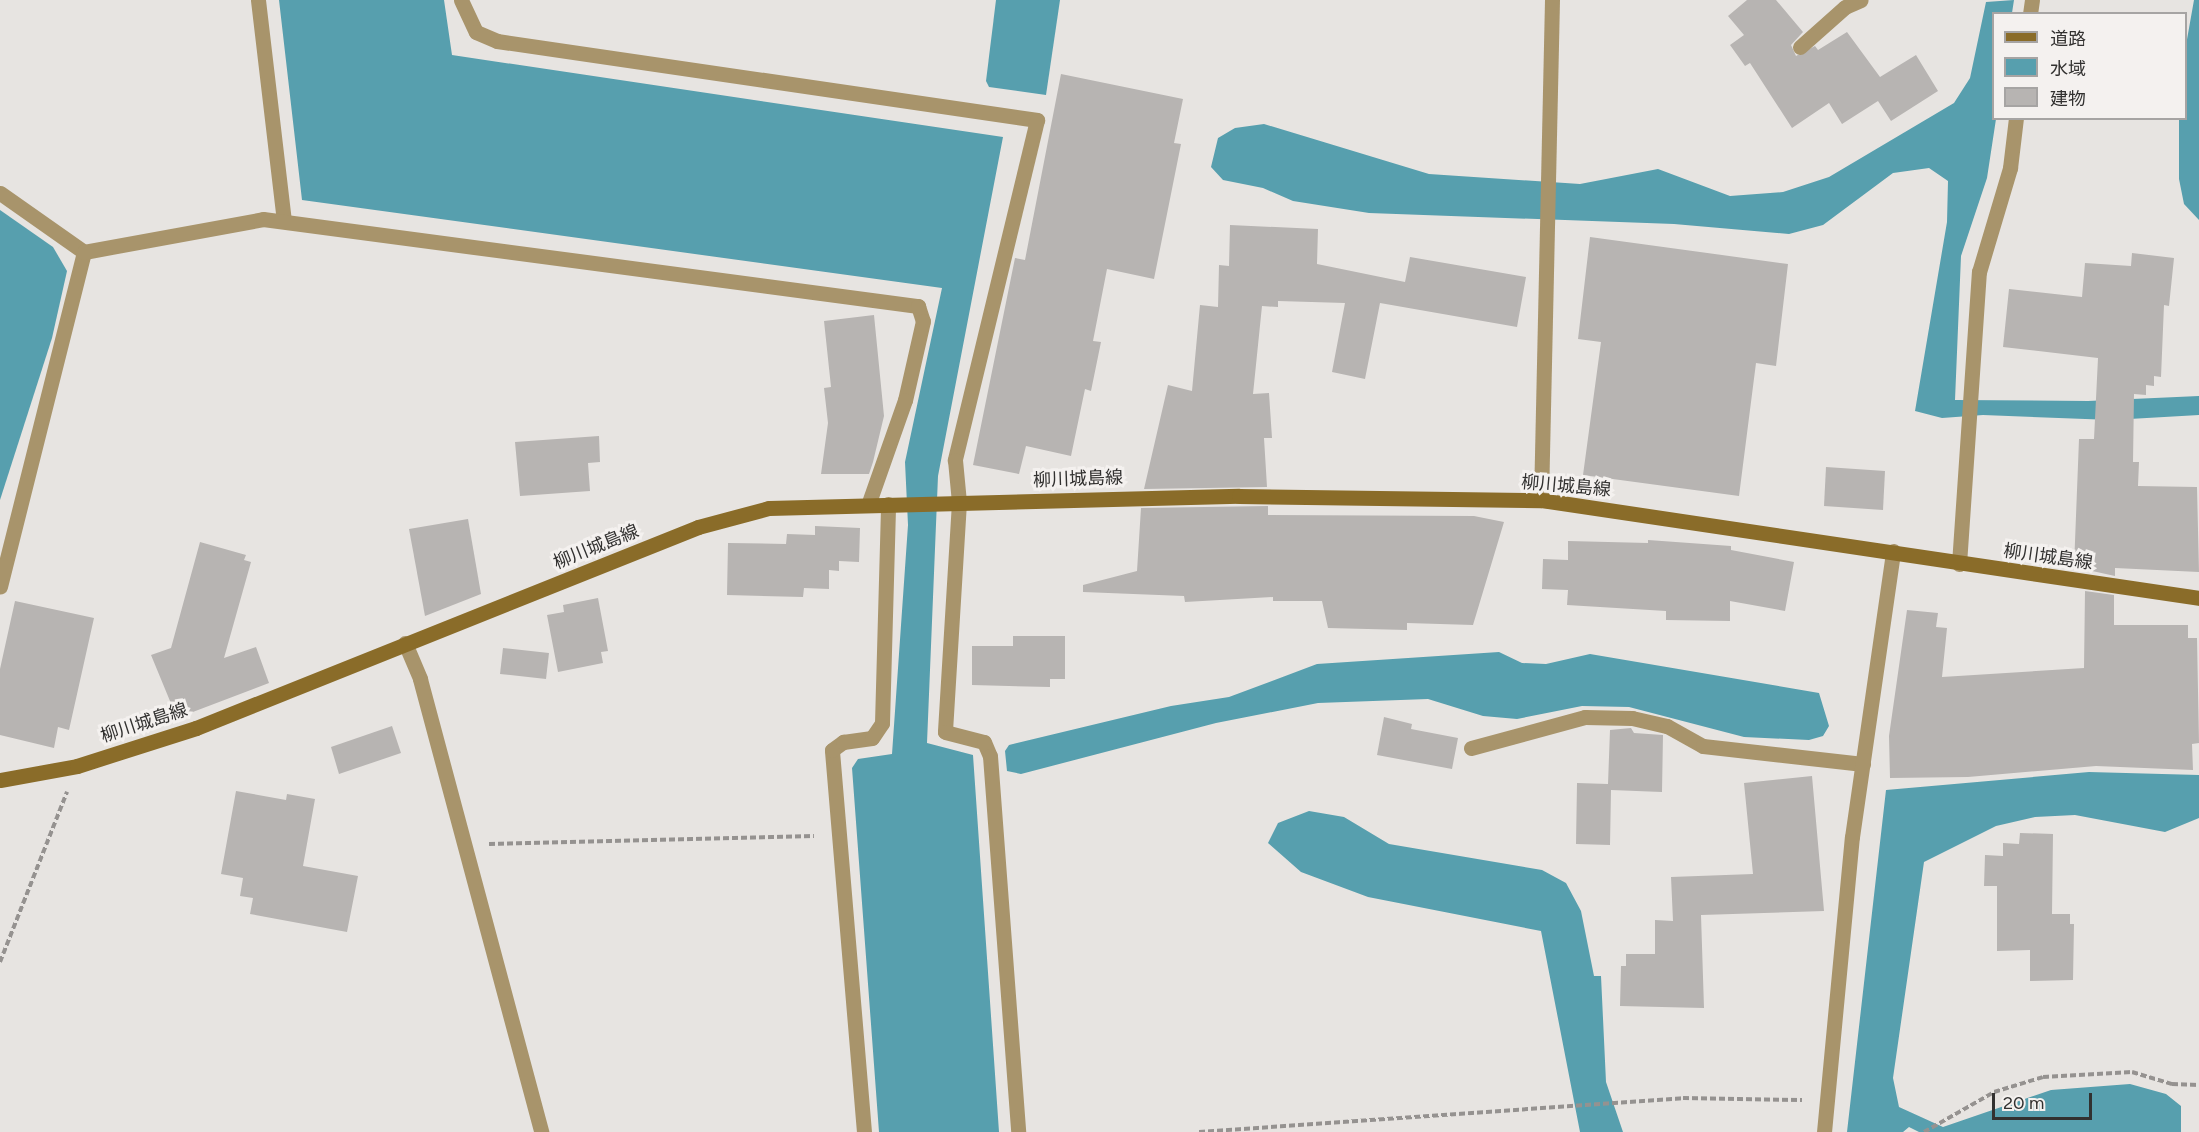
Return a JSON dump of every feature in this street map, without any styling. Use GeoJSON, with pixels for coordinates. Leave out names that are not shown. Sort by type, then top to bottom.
{"type":"FeatureCollection","features":[{"type":"Feature","properties":{"kind":"main road","name":"柳川城島線"},"geometry":{"type":"LineString","coordinates":[[0,780],[78,766],[196,728],[729,516],[769,508],[1239,495],[1541,500],[2199,598]]}},
{"type":"Feature","properties":{"kind":"street"},"geometry":{"type":"LineString","coordinates":[[258,0],[284,220]]}},
{"type":"Feature","properties":{"kind":"street"},"geometry":{"type":"LineString","coordinates":[[461,0],[476,32],[497,41],[1037,120],[955,460],[956,502],[945,732],[984,742],[990,756],[1018,1132]]}},
{"type":"Feature","properties":{"kind":"street"},"geometry":{"type":"LineString","coordinates":[[1541,500],[1552,0]]}},
{"type":"Feature","properties":{"kind":"street"},"geometry":{"type":"LineString","coordinates":[[1800,47],[1842,4],[1861,0]]}},
{"type":"Feature","properties":{"kind":"street"},"geometry":{"type":"LineString","coordinates":[[1959,564],[1978,272],[2010,168],[2016,120]]}},
{"type":"Feature","properties":{"kind":"street"},"geometry":{"type":"LineString","coordinates":[[0,193],[84,252],[263,219],[284,220],[918,306],[923,321],[905,400],[868,506]]}},
{"type":"Feature","properties":{"kind":"street"},"geometry":{"type":"LineString","coordinates":[[0,586],[84,252]]}},
{"type":"Feature","properties":{"kind":"street"},"geometry":{"type":"LineString","coordinates":[[864,1132],[832,750],[843,742],[872,738],[882,723],[888,504]]}},
{"type":"Feature","properties":{"kind":"street"},"geometry":{"type":"LineString","coordinates":[[1824,1132],[1863,764],[1893,551]]}},
{"type":"Feature","properties":{"kind":"street"},"geometry":{"type":"LineString","coordinates":[[405,643],[420,679],[541,1132]]}},
{"type":"Feature","properties":{"kind":"street"},"geometry":{"type":"LineString","coordinates":[[1471,748],[1585,717],[1632,718],[1667,726],[1703,746],[1863,764]]}},
{"type":"Feature","properties":{"kind":"path"},"geometry":{"type":"LineString","coordinates":[[0,962],[78,766]]}},
{"type":"Feature","properties":{"kind":"path"},"geometry":{"type":"LineString","coordinates":[[464,845],[839,835]]}},
{"type":"Feature","properties":{"kind":"path"},"geometry":{"type":"LineString","coordinates":[[1924,1132],[1994,1092],[2043,1077],[2132,1072],[2172,1084],[2199,1085]]}},
{"type":"Feature","properties":{"kind":"path"},"geometry":{"type":"LineString","coordinates":[[1199,1132],[1683,1098],[1827,1101]]}},
{"type":"Feature","properties":{"kind":"water"},"geometry":{"type":"Polygon","coordinates":[[[279,0],[444,0],[452,55],[1003,137],[938,476],[927,743],[973,755],[999,1132],[879,1132],[852,768],[858,759],[892,754],[908,525],[905,462],[942,288],[302,200],[279,0]]]}},
{"type":"Feature","properties":{"kind":"water"},"geometry":{"type":"Polygon","coordinates":[[[996,0],[1060,0],[1046,95],[989,87],[986,81],[996,0]]]}},
{"type":"Feature","properties":{"kind":"water"},"geometry":{"type":"Polygon","coordinates":[[[2014,0],[2012,12],[1992,12],[1992,120],[1996,120],[1987,178],[1961,256],[1955,400],[2088,401],[2199,396],[2199,415],[2112,420],[1983,415],[1942,418],[1915,411],[1947,222],[1948,181],[1929,168],[1893,173],[1823,225],[1789,234],[1674,224],[1369,213],[1293,201],[1263,188],[1223,180],[1211,167],[1218,138],[1235,128],[1264,124],[1429,174],[1580,184],[1658,169],[1730,196],[1783,192],[1829,177],[1954,103],[1970,78],[1986,2],[2014,0]]]}},
{"type":"Feature","properties":{"kind":"water"},"geometry":{"type":"Polygon","coordinates":[[[2194,0],[2199,0],[2199,220],[2184,204],[2179,179],[2179,120],[2187,120],[2187,39],[2194,0]]]}},
{"type":"Feature","properties":{"kind":"water"},"geometry":{"type":"Polygon","coordinates":[[[0,210],[53,247],[67,271],[52,338],[0,500],[0,210]]]}},
{"type":"Feature","properties":{"kind":"water"},"geometry":{"type":"Polygon","coordinates":[[[1499,652],[1522,663],[1546,664],[1590,654],[1819,693],[1829,726],[1823,736],[1809,740],[1744,737],[1629,707],[1582,706],[1517,719],[1483,716],[1428,699],[1318,703],[1216,723],[1021,774],[1007,771],[1005,751],[1009,745],[1171,706],[1229,697],[1317,664],[1499,652]]]}},
{"type":"Feature","properties":{"kind":"water"},"geometry":{"type":"Polygon","coordinates":[[[2089,772],[2199,775],[2199,818],[2165,832],[2075,815],[2035,817],[1996,826],[1924,862],[1893,1078],[1899,1107],[1943,1127],[2051,1090],[2130,1084],[2166,1094],[2181,1106],[2181,1132],[1919,1132],[1909,1127],[1903,1132],[1847,1132],[1886,790],[2089,772]]]}},
{"type":"Feature","properties":{"kind":"water"},"geometry":{"type":"Polygon","coordinates":[[[1309,811],[1344,817],[1389,844],[1542,870],[1566,883],[1581,911],[1594,976],[1601,976],[1606,1082],[1623,1132],[1580,1132],[1541,931],[1368,897],[1301,872],[1268,843],[1278,823],[1309,811]]]}},
{"type":"Feature","properties":{"kind":"building"},"geometry":{"type":"Polygon","coordinates":[[[1747,0],[1776,0],[1803,32],[1791,45],[1796,56],[1815,46],[1818,50],[1847,32],[1880,77],[1916,55],[1938,91],[1891,121],[1878,101],[1842,124],[1829,103],[1792,128],[1750,63],[1745,66],[1730,45],[1744,35],[1728,16],[1747,0]]]}},
{"type":"Feature","properties":{"kind":"building"},"geometry":{"type":"Polygon","coordinates":[[[1061,74],[1183,99],[1174,143],[1181,144],[1154,279],[1107,269],[1093,341],[1101,342],[1091,391],[1085,389],[1071,456],[1026,446],[1019,474],[973,465],[1015,258],[1025,260],[1061,74]]]}},
{"type":"Feature","properties":{"kind":"building"},"geometry":{"type":"Polygon","coordinates":[[[1230,225],[1318,229],[1317,264],[1405,282],[1410,257],[1526,277],[1517,327],[1380,303],[1365,379],[1332,372],[1345,303],[1278,301],[1278,307],[1262,306],[1253,394],[1269,393],[1272,438],[1264,438],[1267,487],[1144,489],[1168,385],[1192,391],[1200,305],[1218,307],[1219,265],[1229,266],[1230,225]]]}},
{"type":"Feature","properties":{"kind":"building"},"geometry":{"type":"Polygon","coordinates":[[[1590,237],[1788,264],[1776,366],[1756,363],[1739,496],[1583,475],[1601,342],[1578,339],[1590,237]]]}},
{"type":"Feature","properties":{"kind":"building"},"geometry":{"type":"Polygon","coordinates":[[[2132,253],[2174,258],[2169,306],[2164,305],[2161,377],[2154,376],[2154,386],[2146,385],[2146,395],[2134,394],[2133,462],[2139,462],[2138,486],[2197,487],[2199,572],[2115,568],[2115,576],[2074,567],[2079,439],[2094,439],[2098,358],[2003,347],[2009,289],[2082,297],[2085,263],[2131,266],[2132,253]]]}},
{"type":"Feature","properties":{"kind":"building"},"geometry":{"type":"Polygon","coordinates":[[[874,315],[884,416],[869,474],[821,474],[828,423],[824,388],[831,387],[824,321],[874,315]]]}},
{"type":"Feature","properties":{"kind":"building"},"geometry":{"type":"Polygon","coordinates":[[[599,436],[600,462],[588,463],[590,491],[520,496],[515,442],[599,436]]]}},
{"type":"Feature","properties":{"kind":"building"},"geometry":{"type":"Polygon","coordinates":[[[1826,467],[1885,471],[1883,510],[1824,506],[1826,467]]]}},
{"type":"Feature","properties":{"kind":"building"},"geometry":{"type":"Polygon","coordinates":[[[1268,506],[1268,515],[1474,516],[1504,522],[1473,625],[1407,623],[1407,630],[1328,628],[1322,601],[1273,601],[1273,597],[1185,602],[1184,596],[1083,592],[1083,585],[1137,571],[1141,508],[1268,506]]]}},
{"type":"Feature","properties":{"kind":"building"},"geometry":{"type":"Polygon","coordinates":[[[468,519],[481,594],[425,616],[409,529],[468,519]]]}},
{"type":"Feature","properties":{"kind":"building"},"geometry":{"type":"Polygon","coordinates":[[[815,526],[860,528],[859,562],[839,561],[839,571],[829,570],[829,589],[804,588],[803,597],[727,595],[728,543],[786,544],[787,534],[815,535],[815,526]]]}},
{"type":"Feature","properties":{"kind":"building"},"geometry":{"type":"Polygon","coordinates":[[[1648,540],[1731,546],[1731,550],[1794,562],[1785,611],[1730,601],[1730,621],[1666,620],[1666,611],[1567,605],[1568,590],[1542,589],[1543,559],[1568,560],[1568,541],[1648,543],[1648,540]]]}},
{"type":"Feature","properties":{"kind":"building"},"geometry":{"type":"Polygon","coordinates":[[[200,542],[246,555],[244,560],[251,562],[224,658],[256,647],[269,683],[177,718],[151,655],[171,648],[200,542]]]}},
{"type":"Feature","properties":{"kind":"building"},"geometry":{"type":"Polygon","coordinates":[[[2085,591],[2114,595],[2114,625],[2188,625],[2188,638],[2197,638],[2199,743],[2192,744],[2193,770],[2096,766],[1968,777],[1890,778],[1889,736],[1907,610],[1938,613],[1936,627],[1947,628],[1942,677],[2084,668],[2085,591]]]}},
{"type":"Feature","properties":{"kind":"building"},"geometry":{"type":"Polygon","coordinates":[[[598,598],[608,651],[601,652],[603,663],[558,672],[547,615],[564,612],[563,605],[598,598]]]}},
{"type":"Feature","properties":{"kind":"building"},"geometry":{"type":"Polygon","coordinates":[[[15,601],[94,618],[69,730],[58,727],[54,748],[0,735],[0,669],[15,601]]]}},
{"type":"Feature","properties":{"kind":"building"},"geometry":{"type":"Polygon","coordinates":[[[1013,636],[1065,636],[1065,679],[1050,679],[1050,687],[972,685],[972,646],[1013,646],[1013,636]]]}},
{"type":"Feature","properties":{"kind":"building"},"geometry":{"type":"Polygon","coordinates":[[[503,648],[549,653],[546,679],[500,674],[503,648]]]}},
{"type":"Feature","properties":{"kind":"building"},"geometry":{"type":"Polygon","coordinates":[[[1384,717],[1412,724],[1411,729],[1458,738],[1452,769],[1377,755],[1384,717]]]}},
{"type":"Feature","properties":{"kind":"building"},"geometry":{"type":"Polygon","coordinates":[[[392,726],[401,753],[339,774],[331,747],[392,726]]]}},
{"type":"Feature","properties":{"kind":"building"},"geometry":{"type":"Polygon","coordinates":[[[1631,728],[1634,733],[1663,735],[1662,792],[1611,790],[1610,845],[1576,844],[1577,783],[1608,784],[1610,730],[1631,728]]]}},
{"type":"Feature","properties":{"kind":"building"},"geometry":{"type":"Polygon","coordinates":[[[1812,776],[1824,911],[1701,915],[1704,1008],[1620,1006],[1621,966],[1626,966],[1626,954],[1655,954],[1655,920],[1673,921],[1671,877],[1753,874],[1744,783],[1812,776]]]}},
{"type":"Feature","properties":{"kind":"building"},"geometry":{"type":"Polygon","coordinates":[[[236,791],[286,800],[287,794],[315,799],[303,866],[358,876],[347,932],[250,914],[253,898],[240,896],[243,878],[221,874],[236,791]]]}},
{"type":"Feature","properties":{"kind":"building"},"geometry":{"type":"Polygon","coordinates":[[[2020,833],[2053,834],[2052,914],[2070,914],[2070,924],[2074,924],[2073,980],[2030,981],[2030,950],[1997,951],[1997,886],[1984,886],[1985,855],[2003,856],[2003,843],[2019,844],[2020,833]]]}}]}
